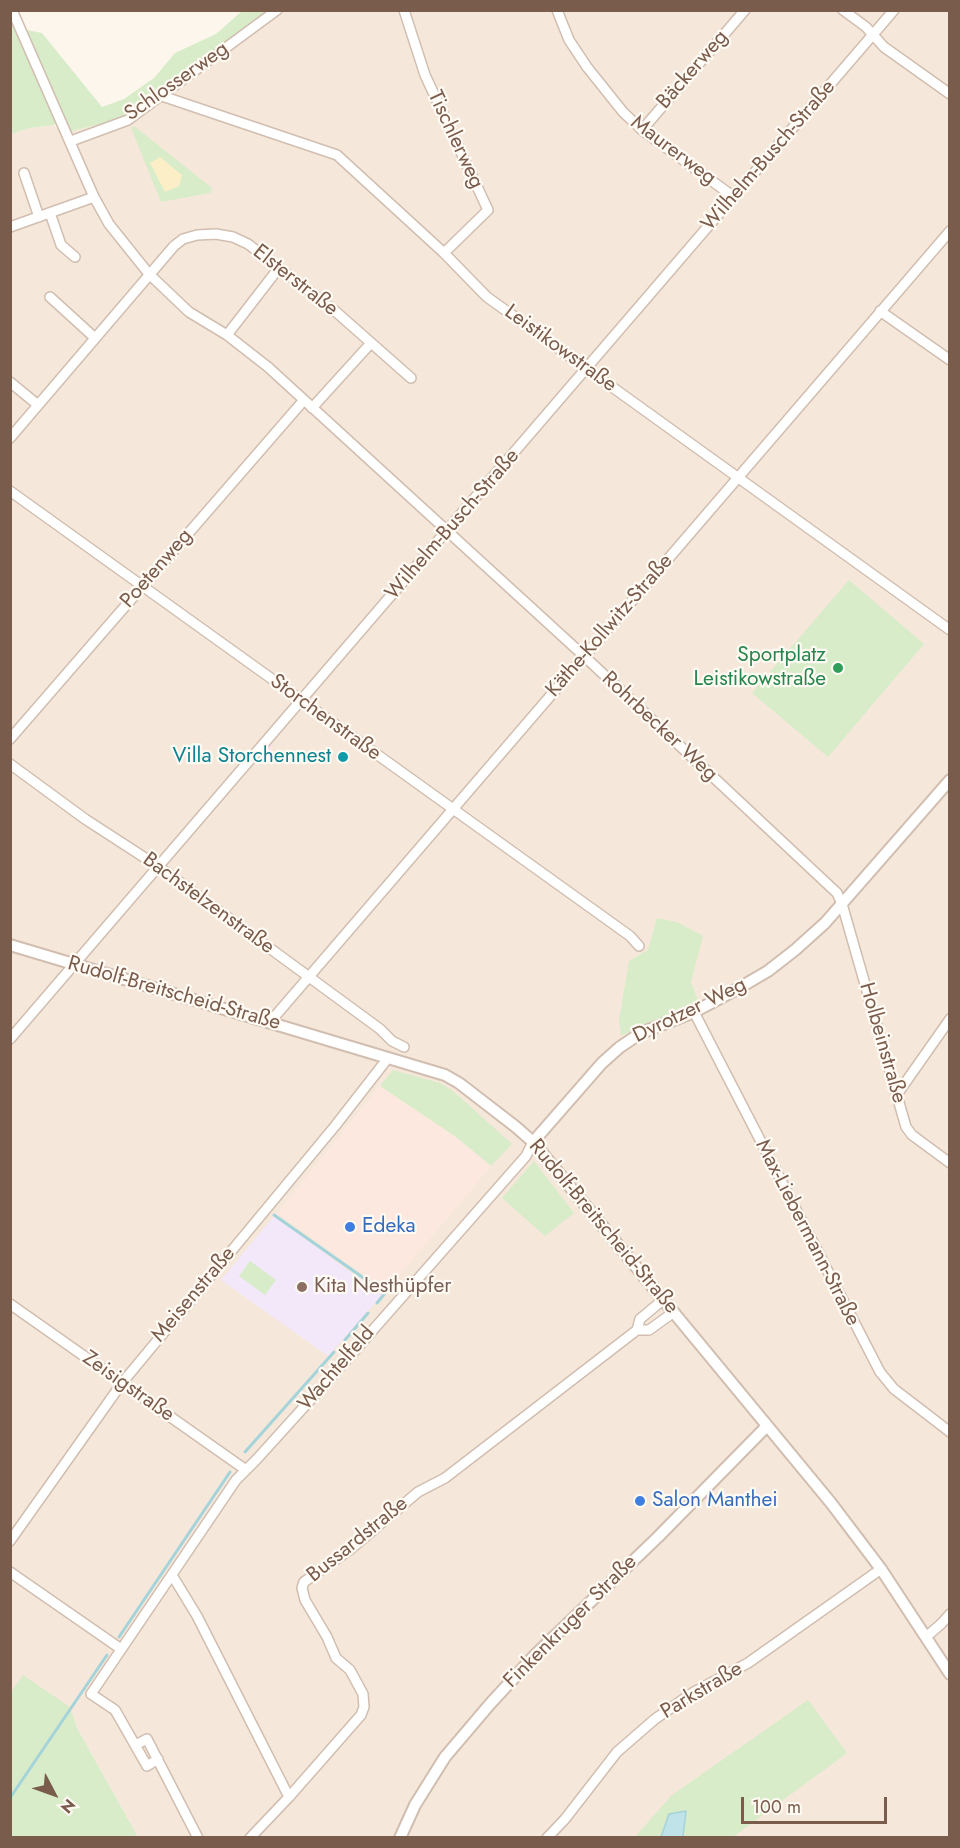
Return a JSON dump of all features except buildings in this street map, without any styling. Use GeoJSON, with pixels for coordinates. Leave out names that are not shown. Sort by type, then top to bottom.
{"type":"FeatureCollection","features":[{"type":"Feature","properties":{"kind":"street","name":"Rohrbecker Weg"},"geometry":{"type":"LineString","coordinates":[[12,10],[94,197],[109,224],[149,274],[189,312],[227,335],[268,367],[584,656],[837,893],[842,904]]}},
{"type":"Feature","properties":{"kind":"street","name":"Schlosserweg"},"geometry":{"type":"LineString","coordinates":[[69,138],[128,120],[277,10]]}},
{"type":"Feature","properties":{"kind":"street","name":"Tischlerweg"},"geometry":{"type":"LineString","coordinates":[[404,10],[425,75],[488,210],[444,253]]}},
{"type":"Feature","properties":{"kind":"street","name":"Maurerweg"},"geometry":{"type":"LineString","coordinates":[[557,10],[569,40],[587,67],[623,112],[642,130],[734,197]]}},
{"type":"Feature","properties":{"kind":"street","name":"Bäckerweg"},"geometry":{"type":"LineString","coordinates":[[642,130],[745,10]]}},
{"type":"Feature","properties":{"kind":"street"},"geometry":{"type":"LineString","coordinates":[[843,10],[866,27],[884,47],[950,94]]}},
{"type":"Feature","properties":{"kind":"street","name":"Wilhelm-Busch-Straße"},"geometry":{"type":"LineString","coordinates":[[10,1039],[894,10]]}},
{"type":"Feature","properties":{"kind":"street","name":"Leistikowstraße"},"geometry":{"type":"LineString","coordinates":[[162,96],[337,155],[444,253],[487,297],[950,630]]}},
{"type":"Feature","properties":{"kind":"street"},"geometry":{"type":"LineString","coordinates":[[24,173],[39,217]]}},
{"type":"Feature","properties":{"kind":"street"},"geometry":{"type":"LineString","coordinates":[[10,227],[94,197]]}},
{"type":"Feature","properties":{"kind":"street"},"geometry":{"type":"LineString","coordinates":[[50,213],[61,245],[75,257]]}},
{"type":"Feature","properties":{"kind":"street","name":"Käthe-Kollwitz-Straße"},"geometry":{"type":"LineString","coordinates":[[270,1022],[950,231]]}},
{"type":"Feature","properties":{"kind":"street","name":"Elsterstraße"},"geometry":{"type":"LineString","coordinates":[[10,438],[149,274],[183,238],[216,234],[233,237],[248,244],[335,311],[411,378]]}},
{"type":"Feature","properties":{"kind":"street"},"geometry":{"type":"LineString","coordinates":[[227,335],[278,269]]}},
{"type":"Feature","properties":{"kind":"street"},"geometry":{"type":"LineString","coordinates":[[50,297],[95,338]]}},
{"type":"Feature","properties":{"kind":"street"},"geometry":{"type":"LineString","coordinates":[[880,311],[950,360]]}},
{"type":"Feature","properties":{"kind":"street"},"geometry":{"type":"LineString","coordinates":[[312,408],[371,343]]}},
{"type":"Feature","properties":{"kind":"street"},"geometry":{"type":"LineString","coordinates":[[10,381],[38,405]]}},
{"type":"Feature","properties":{"kind":"street","name":"Poetenweg"},"geometry":{"type":"LineString","coordinates":[[10,739],[304,400]]}},
{"type":"Feature","properties":{"kind":"street","name":"Storchenstraße"},"geometry":{"type":"LineString","coordinates":[[10,491],[453,808],[630,936],[639,945]]}},
{"type":"Feature","properties":{"kind":"street","name":"Bachstelzenstraße"},"geometry":{"type":"LineString","coordinates":[[10,764],[85,819],[159,867],[380,1029],[392,1041],[404,1047]]}},
{"type":"Feature","properties":{"kind":"street","name":"Dyrotzer Weg"},"geometry":{"type":"LineString","coordinates":[[533,1142],[602,1063],[620,1047],[641,1032],[694,1012],[768,971],[803,944],[842,904],[950,780]]}},
{"type":"Feature","properties":{"kind":"street","name":"Holbeinstraße"},"geometry":{"type":"LineString","coordinates":[[842,904],[906,1127],[912,1135],[950,1162]]}},
{"type":"Feature","properties":{"kind":"street","name":"Rudolf-Breitscheid-Straße"},"geometry":{"type":"LineString","coordinates":[[10,945],[445,1075],[459,1083],[533,1142],[664,1299],[766,1427],[831,1503],[881,1569],[950,1674]]}},
{"type":"Feature","properties":{"kind":"street","name":"Max-Liebermann-Straße"},"geometry":{"type":"LineString","coordinates":[[694,1012],[880,1372],[894,1389],[950,1432]]}},
{"type":"Feature","properties":{"kind":"street"},"geometry":{"type":"LineString","coordinates":[[898,1093],[950,1019]]}},
{"type":"Feature","properties":{"kind":"street","name":"Meisenstraße"},"geometry":{"type":"LineString","coordinates":[[10,1541],[122,1383],[388,1058]]}},
{"type":"Feature","properties":{"kind":"street","name":"Wachtelfeld"},"geometry":{"type":"LineString","coordinates":[[198,1838],[158,1759],[147,1766],[115,1710],[91,1694],[236,1480],[351,1355],[526,1156],[533,1142]]}},
{"type":"Feature","properties":{"kind":"street","name":"Bussardstraße"},"geometry":{"type":"LineString","coordinates":[[250,1838],[361,1715],[364,1707],[363,1694],[350,1670],[336,1658],[327,1637],[305,1600],[302,1588],[304,1582],[352,1548],[418,1491],[445,1478],[637,1330],[640,1319],[664,1299]]}},
{"type":"Feature","properties":{"kind":"street","name":"Zeisigstraße"},"geometry":{"type":"LineString","coordinates":[[10,1304],[246,1470]]}},
{"type":"Feature","properties":{"kind":"street","name":"Bussardstraße"},"geometry":{"type":"LineString","coordinates":[[637,1330],[649,1330],[674,1312]]}},
{"type":"Feature","properties":{"kind":"street","name":"Finkenkruger Straße"},"geometry":{"type":"LineString","coordinates":[[400,1838],[415,1805],[446,1757],[490,1704],[536,1654],[658,1537],[766,1427]]}},
{"type":"Feature","properties":{"kind":"street","name":"Parkstraße"},"geometry":{"type":"LineString","coordinates":[[547,1838],[565,1819],[617,1752],[655,1719],[694,1692],[748,1663],[881,1569]]}},
{"type":"Feature","properties":{"kind":"street"},"geometry":{"type":"LineString","coordinates":[[10,1572],[121,1649]]}},
{"type":"Feature","properties":{"kind":"street"},"geometry":{"type":"LineString","coordinates":[[172,1575],[197,1616],[289,1797]]}},
{"type":"Feature","properties":{"kind":"street"},"geometry":{"type":"LineString","coordinates":[[926,1637],[950,1614]]}},
{"type":"Feature","properties":{"kind":"shaded area"},"geometry":{"type":"Polygon","coordinates":[[[270,11],[949,11],[949,1837],[138,1837],[77,1728],[70,1708],[11,1796],[11,134],[30,128],[53,125],[68,132],[125,118],[270,11]],[[648,950],[622,1036],[699,1003],[648,950]]]}},
{"type":"Feature","properties":{"kind":"shaded area"},"geometry":{"type":"Polygon","coordinates":[[[380,1086],[456,1137],[491,1166],[386,1291],[277,1213],[380,1086]]]}},
{"type":"Feature","properties":{"kind":"shaded area","name":"Kita Nesthüpfer"},"geometry":{"type":"Polygon","coordinates":[[[274,1216],[382,1295],[328,1356],[221,1280],[274,1216]]]}},
{"type":"Feature","properties":{"kind":"green space"},"geometry":{"type":"Polygon","coordinates":[[[242,11],[270,11],[125,118],[68,132],[59,123],[11,134],[10,14],[17,28],[42,33],[102,107],[124,99],[154,78],[175,53],[216,34],[242,11]]]}},
{"type":"Feature","properties":{"kind":"green space"},"geometry":{"type":"Polygon","coordinates":[[[134,126],[212,188],[210,193],[161,202],[131,128],[134,126]]]}},
{"type":"Feature","properties":{"kind":"green space","name":"Sportplatz Leistikowstraße"},"geometry":{"type":"Polygon","coordinates":[[[849,580],[924,644],[828,757],[752,693],[849,580]]]}},
{"type":"Feature","properties":{"kind":"green space"},"geometry":{"type":"Polygon","coordinates":[[[657,918],[677,922],[703,936],[691,982],[699,1003],[621,1036],[619,1020],[629,961],[648,950],[657,918]]]}},
{"type":"Feature","properties":{"kind":"green space"},"geometry":{"type":"Polygon","coordinates":[[[393,1070],[440,1083],[453,1091],[512,1144],[491,1166],[456,1137],[380,1086],[393,1070]]]}},
{"type":"Feature","properties":{"kind":"green space"},"geometry":{"type":"Polygon","coordinates":[[[534,1161],[574,1213],[545,1236],[502,1198],[534,1161]]]}},
{"type":"Feature","properties":{"kind":"green space"},"geometry":{"type":"Polygon","coordinates":[[[250,1261],[276,1280],[265,1295],[239,1276],[250,1261]]]}},
{"type":"Feature","properties":{"kind":"green space"},"geometry":{"type":"Polygon","coordinates":[[[23,1675],[70,1707],[77,1728],[138,1837],[11,1837],[11,1692],[23,1675]]]}},
{"type":"Feature","properties":{"kind":"green space"},"geometry":{"type":"Polygon","coordinates":[[[808,1700],[847,1753],[733,1837],[683,1837],[685,1833],[669,1814],[661,1837],[634,1838],[672,1795],[808,1700]]]}},
{"type":"Feature","properties":{"kind":"sand"},"geometry":{"type":"Polygon","coordinates":[[[160,157],[182,175],[179,186],[165,192],[150,163],[160,157]]]}},
{"type":"Feature","properties":{"kind":"water"},"geometry":{"type":"Polygon","coordinates":[[[686,1811],[683,1837],[661,1837],[669,1814],[686,1811]]]}},
{"type":"Feature","properties":{"kind":"waterway"},"geometry":{"type":"LineString","coordinates":[[274,1215],[385,1293],[377,1303]]}},
{"type":"Feature","properties":{"kind":"waterway"},"geometry":{"type":"LineString","coordinates":[[345,1340],[368,1313]]}},
{"type":"Feature","properties":{"kind":"waterway"},"geometry":{"type":"LineString","coordinates":[[245,1452],[334,1352]]}},
{"type":"Feature","properties":{"kind":"waterway"},"geometry":{"type":"LineString","coordinates":[[119,1637],[230,1472]]}},
{"type":"Feature","properties":{"kind":"waterway"},"geometry":{"type":"LineString","coordinates":[[10,1798],[107,1655]]}},
{"type":"Feature","properties":{"kind":"place","name":"Sportplatz Leistikowstraße"},"geometry":{"type":"Point","coordinates":[838,668]}},
{"type":"Feature","properties":{"kind":"place","name":"Villa Storchennest"},"geometry":{"type":"Point","coordinates":[343,757]}},
{"type":"Feature","properties":{"kind":"place","name":"Edeka"},"geometry":{"type":"Point","coordinates":[350,1227]}},
{"type":"Feature","properties":{"kind":"place","name":"Kita Nesthüpfer"},"geometry":{"type":"Point","coordinates":[302,1287]}},
{"type":"Feature","properties":{"kind":"place","name":"Salon Manthei"},"geometry":{"type":"Point","coordinates":[640,1501]}}]}
